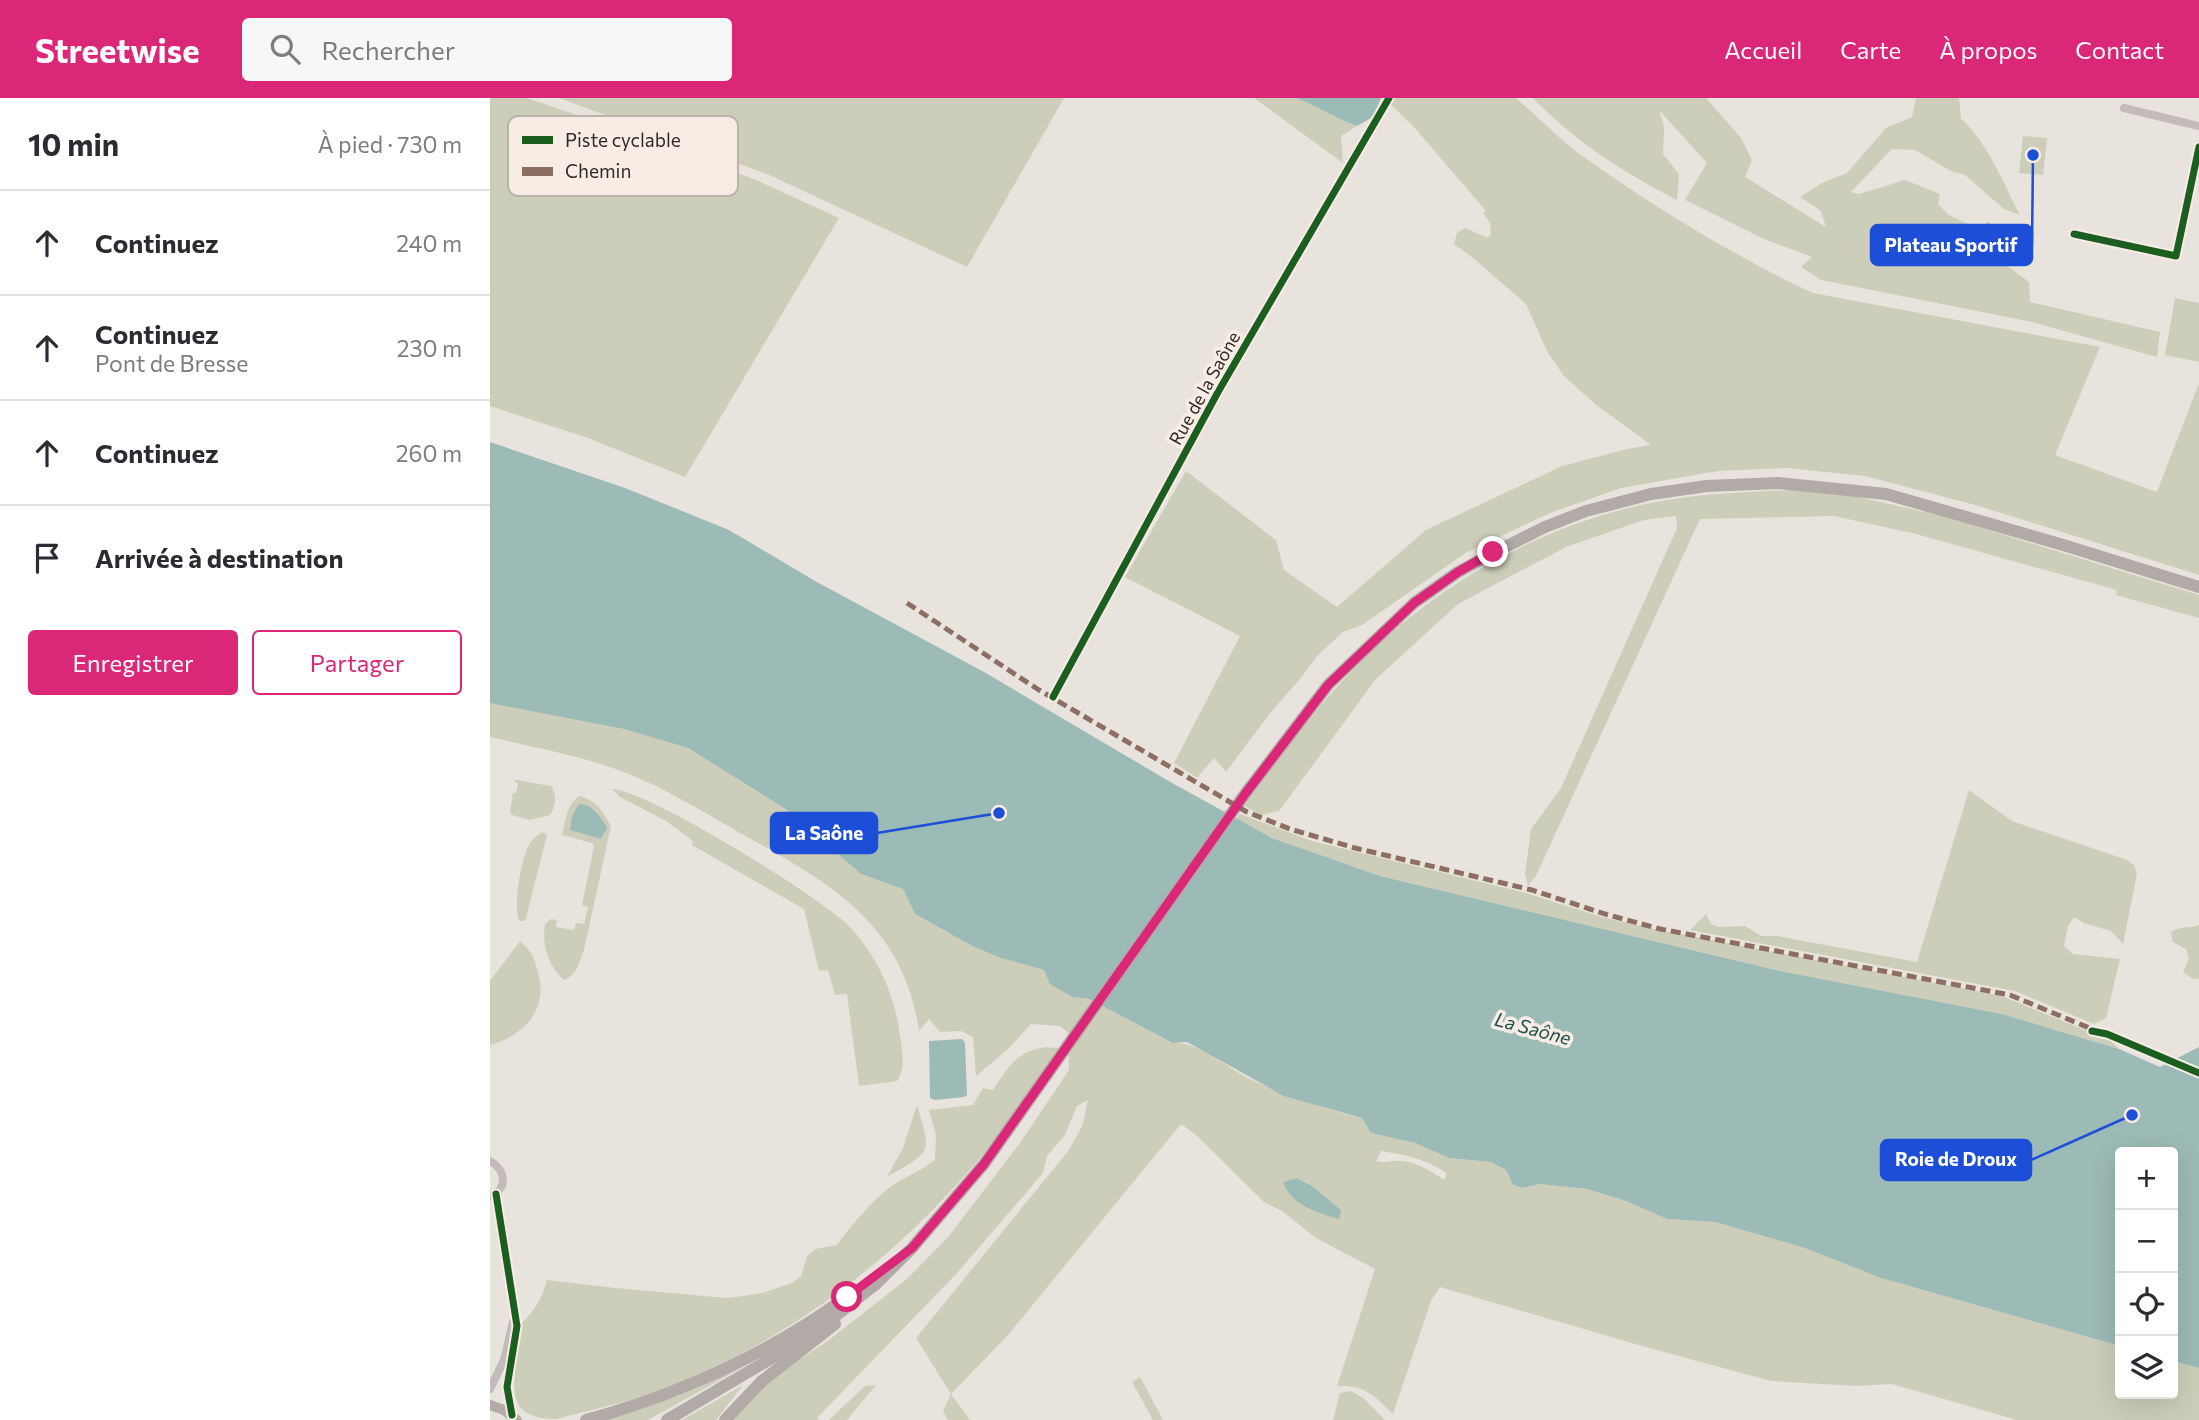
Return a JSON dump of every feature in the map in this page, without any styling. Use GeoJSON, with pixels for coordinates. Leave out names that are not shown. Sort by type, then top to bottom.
{"type":"FeatureCollection","features":[{"type":"Feature","properties":{"kind":"main road"},"geometry":{"type":"LineString","coordinates":[[725,1420],[762,1381],[822,1336],[912,1248],[984,1164],[1245,794],[1328,685],[1414,603],[1458,572],[1545,527],[1586,511],[1651,494],[1707,486],[1778,483],[1886,494],[2199,587]]}},
{"type":"Feature","properties":{"kind":"main road"},"geometry":{"type":"LineString","coordinates":[[586,1420],[682,1390],[748,1359],[818,1318],[912,1248]]}},
{"type":"Feature","properties":{"kind":"main road"},"geometry":{"type":"LineString","coordinates":[[667,1420],[808,1335],[877,1283]]}},
{"type":"Feature","properties":{"kind":"main road"},"geometry":{"type":"LineString","coordinates":[[490,1405],[515,1417]]}},
{"type":"Feature","properties":{"kind":"street","name":"Rue de la Saône"},"geometry":{"type":"LineString","coordinates":[[1053,696],[1218,392],[1389,98]]}},
{"type":"Feature","properties":{"kind":"street"},"geometry":{"type":"LineString","coordinates":[[2124,108],[2199,126]]}},
{"type":"Feature","properties":{"kind":"street"},"geometry":{"type":"LineString","coordinates":[[2074,234],[2176,256],[2199,147]]}},
{"type":"Feature","properties":{"kind":"street"},"geometry":{"type":"LineString","coordinates":[[490,1161],[499,1167],[503,1176],[502,1186],[493,1195],[515,1312],[516,1336],[507,1387],[515,1417]]}},
{"type":"Feature","properties":{"kind":"street"},"geometry":{"type":"LineString","coordinates":[[490,1389],[504,1360],[515,1312]]}},
{"type":"Feature","properties":{"kind":"green space"},"geometry":{"type":"Polygon","coordinates":[[[490,98],[527,98],[580,116],[508,116],[508,196],[738,196],[738,173],[839,218],[685,477],[588,438],[490,406],[490,98]]]}},
{"type":"Feature","properties":{"kind":"green space"},"geometry":{"type":"Polygon","coordinates":[[[559,98],[1064,98],[967,267],[767,174],[738,163],[738,116],[608,116],[559,98]]]}},
{"type":"Feature","properties":{"kind":"green space"},"geometry":{"type":"Polygon","coordinates":[[[1254,98],[1303,100],[1357,126],[1341,136],[1343,163],[1254,98]]]}},
{"type":"Feature","properties":{"kind":"green space"},"geometry":{"type":"Polygon","coordinates":[[[1394,98],[1516,98],[1573,148],[1637,193],[1723,246],[1813,293],[2100,347],[2055,455],[2157,492],[2199,383],[2199,575],[1979,506],[1865,476],[1787,468],[1718,471],[1621,488],[1550,513],[1467,552],[1362,625],[1343,632],[1318,655],[1226,772],[1214,758],[1197,778],[1174,763],[1240,636],[1125,577],[1186,471],[1276,540],[1284,570],[1337,607],[1426,530],[1562,466],[1651,445],[1595,404],[1564,376],[1548,353],[1526,304],[1454,244],[1457,233],[1465,228],[1488,238],[1491,234],[1490,223],[1483,213],[1486,211],[1413,126],[1390,104],[1394,98]]]}},
{"type":"Feature","properties":{"kind":"green space"},"geometry":{"type":"Polygon","coordinates":[[[1533,98],[1706,98],[1741,138],[1752,160],[1745,177],[1826,227],[1821,211],[1800,197],[1822,183],[1847,173],[1886,128],[1912,117],[1916,98],[1959,98],[1961,119],[1980,140],[2020,215],[2004,209],[1965,175],[1951,171],[1915,150],[1892,149],[1851,192],[1859,194],[1905,180],[1940,194],[1938,204],[1949,215],[1980,230],[1988,221],[1996,229],[1991,243],[2002,262],[2029,282],[2030,302],[2160,332],[2157,357],[2032,322],[1821,280],[1801,267],[1812,257],[1764,239],[1685,200],[1707,163],[1659,110],[1664,127],[1663,154],[1679,174],[1677,200],[1600,155],[1566,129],[1533,98]]]}},
{"type":"Feature","properties":{"kind":"green space"},"geometry":{"type":"Polygon","coordinates":[[[2023,136],[2047,138],[2043,175],[2019,173],[2023,136]]]}},
{"type":"Feature","properties":{"kind":"green space"},"geometry":{"type":"Polygon","coordinates":[[[2175,298],[2199,303],[2199,362],[2165,355],[2175,298]]]}},
{"type":"Feature","properties":{"kind":"green space"},"geometry":{"type":"Polygon","coordinates":[[[1796,490],[1859,497],[1946,517],[2199,595],[2199,618],[2116,595],[2117,590],[1916,534],[1834,516],[1700,519],[1536,876],[1528,886],[1525,874],[1531,829],[1561,788],[1677,528],[1676,516],[1644,520],[1566,547],[1458,604],[1376,679],[1279,811],[1261,815],[1244,806],[1306,724],[1347,676],[1409,618],[1479,570],[1556,532],[1637,506],[1696,496],[1796,490]]]}},
{"type":"Feature","properties":{"kind":"green space"},"geometry":{"type":"Polygon","coordinates":[[[490,703],[503,703],[624,729],[688,748],[787,810],[861,874],[903,889],[915,914],[972,946],[1001,958],[1044,970],[1051,984],[1071,997],[1089,999],[1173,1043],[1203,1051],[1250,1079],[1305,1101],[1362,1118],[1371,1133],[1415,1143],[1449,1158],[1491,1162],[1506,1170],[1513,1185],[1521,1188],[1540,1184],[1587,1189],[1626,1201],[1667,1219],[1715,1222],[1805,1248],[1881,1278],[2115,1345],[2115,1399],[2178,1399],[2178,1362],[2199,1368],[2199,1420],[2017,1420],[1892,1384],[1858,1386],[1771,1381],[1440,1287],[1431,1301],[1393,1414],[1362,1389],[1337,1386],[1375,1269],[1316,1238],[1282,1211],[1264,1202],[1196,1135],[1181,1124],[1008,1335],[951,1394],[916,1338],[1069,1150],[1083,1124],[1088,1100],[1077,1106],[1065,1135],[1047,1156],[1043,1173],[958,1272],[817,1418],[820,1420],[730,1420],[773,1377],[829,1340],[907,1279],[949,1236],[1020,1143],[1069,1070],[1068,1032],[1059,1026],[1031,1024],[1008,1049],[976,1076],[973,1037],[961,1031],[940,1032],[929,1019],[919,1031],[910,992],[896,959],[877,931],[853,906],[827,885],[670,793],[604,765],[490,737],[490,703]],[[1381,1151],[1376,1161],[1411,1163],[1444,1180],[1447,1174],[1440,1169],[1407,1156],[1381,1151]],[[1297,1178],[1283,1182],[1341,1210],[1312,1186],[1297,1178]]]}},
{"type":"Feature","properties":{"kind":"green space"},"geometry":{"type":"Polygon","coordinates":[[[514,781],[551,786],[555,800],[550,815],[530,820],[512,815],[510,811],[518,783],[514,781]]]}},
{"type":"Feature","properties":{"kind":"green space"},"geometry":{"type":"Polygon","coordinates":[[[612,789],[659,806],[732,846],[804,892],[848,925],[875,962],[894,1005],[903,1059],[902,1071],[897,1081],[859,1086],[847,994],[835,995],[828,970],[819,971],[804,909],[692,845],[693,841],[666,821],[620,797],[612,789]]]}},
{"type":"Feature","properties":{"kind":"green space"},"geometry":{"type":"Polygon","coordinates":[[[1969,790],[2012,821],[2127,860],[2134,865],[2137,874],[2123,944],[2111,931],[2086,924],[2074,917],[2068,926],[2064,946],[2073,954],[2120,959],[2106,1018],[2094,1024],[2015,991],[1690,930],[1706,914],[1711,924],[1719,927],[1745,926],[1761,936],[1777,936],[1917,962],[1969,790]]]}},
{"type":"Feature","properties":{"kind":"green space"},"geometry":{"type":"Polygon","coordinates":[[[580,796],[595,804],[611,826],[584,950],[575,972],[564,980],[547,955],[545,924],[551,919],[557,920],[556,927],[574,930],[576,923],[584,924],[588,907],[582,905],[594,846],[592,843],[562,835],[569,808],[580,796]]]}},
{"type":"Feature","properties":{"kind":"green space"},"geometry":{"type":"Polygon","coordinates":[[[1240,814],[1312,841],[1526,893],[1598,916],[2002,996],[2111,1041],[2119,1049],[2002,1014],[1780,971],[1380,876],[1272,838],[1236,819],[1240,814]]]}},
{"type":"Feature","properties":{"kind":"green space"},"geometry":{"type":"Polygon","coordinates":[[[542,832],[547,835],[526,918],[519,921],[517,903],[522,866],[529,846],[542,832]]]}},
{"type":"Feature","properties":{"kind":"green space"},"geometry":{"type":"Polygon","coordinates":[[[2199,925],[2199,979],[2191,978],[2183,972],[2189,958],[2186,949],[2173,942],[2171,932],[2199,925]]]}},
{"type":"Feature","properties":{"kind":"green space"},"geometry":{"type":"Polygon","coordinates":[[[520,941],[534,959],[538,973],[540,998],[537,1009],[523,1028],[490,1045],[490,981],[520,941]]]}},
{"type":"Feature","properties":{"kind":"green space"},"geometry":{"type":"Polygon","coordinates":[[[1045,1047],[1058,1048],[983,1155],[905,1237],[862,1274],[817,1307],[770,1338],[721,1364],[669,1387],[627,1401],[557,1419],[536,1417],[523,1410],[516,1400],[514,1387],[521,1324],[537,1304],[547,1280],[727,1298],[762,1293],[792,1283],[801,1276],[807,1256],[815,1249],[837,1245],[886,1190],[935,1160],[936,1135],[929,1110],[973,1105],[983,1088],[993,1090],[1008,1068],[1020,1057],[1045,1047]]]}},
{"type":"Feature","properties":{"kind":"green space"},"geometry":{"type":"Polygon","coordinates":[[[917,1105],[925,1134],[925,1150],[913,1162],[887,1177],[903,1148],[917,1105]]]}},
{"type":"Feature","properties":{"kind":"green space"},"geometry":{"type":"Polygon","coordinates":[[[745,1366],[648,1420],[602,1420],[685,1393],[745,1366]]]}},
{"type":"Feature","properties":{"kind":"green space"},"geometry":{"type":"Polygon","coordinates":[[[1140,1377],[1163,1420],[1153,1420],[1132,1382],[1140,1377]]]}},
{"type":"Feature","properties":{"kind":"green space"},"geometry":{"type":"Polygon","coordinates":[[[743,1385],[716,1420],[682,1420],[743,1385]]]}},
{"type":"Feature","properties":{"kind":"green space"},"geometry":{"type":"Polygon","coordinates":[[[876,1385],[847,1420],[829,1420],[865,1386],[876,1385]]]}},
{"type":"Feature","properties":{"kind":"green space"},"geometry":{"type":"Polygon","coordinates":[[[1351,1391],[1362,1397],[1385,1420],[1333,1420],[1340,1393],[1351,1391]]]}},
{"type":"Feature","properties":{"kind":"green space"},"geometry":{"type":"Polygon","coordinates":[[[951,1394],[970,1420],[948,1420],[943,1411],[951,1394]]]}},
{"type":"Feature","properties":{"kind":"water"},"geometry":{"type":"Polygon","coordinates":[[[1296,98],[1381,98],[1373,117],[1357,126],[1296,98]]]}},
{"type":"Feature","properties":{"kind":"water"},"geometry":{"type":"Polygon","coordinates":[[[490,442],[625,488],[729,530],[815,581],[984,672],[1172,783],[1272,838],[1380,876],[1780,971],[2002,1014],[2119,1049],[2160,1067],[2199,1047],[2199,1368],[2178,1362],[2178,1147],[2115,1147],[2115,1345],[1881,1278],[1805,1248],[1715,1222],[1667,1219],[1626,1201],[1587,1189],[1540,1184],[1522,1188],[1513,1185],[1506,1170],[1491,1162],[1449,1158],[1415,1143],[1371,1133],[1362,1118],[1284,1096],[1187,1042],[1173,1043],[1089,999],[1072,997],[1050,984],[1044,970],[1001,958],[972,946],[915,914],[903,889],[861,874],[787,810],[688,748],[624,729],[490,703],[490,442]]]}},
{"type":"Feature","properties":{"kind":"water"},"geometry":{"type":"Polygon","coordinates":[[[579,804],[592,809],[607,827],[601,839],[570,830],[572,816],[579,804]]]}},
{"type":"Feature","properties":{"kind":"water"},"geometry":{"type":"Polygon","coordinates":[[[962,1039],[965,1043],[967,1095],[935,1100],[930,1098],[929,1041],[962,1039]]]}},
{"type":"Feature","properties":{"kind":"water"},"geometry":{"type":"Polygon","coordinates":[[[1297,1178],[1312,1186],[1341,1210],[1339,1219],[1298,1202],[1283,1182],[1297,1178]]]}},
{"type":"Feature","properties":{"kind":"marked path"},"geometry":{"type":"LineString","coordinates":[[907,603],[1039,690],[1247,812],[1290,829],[1355,848],[1532,890],[1660,929],[2010,995],[2099,1032]]}},
{"type":"Feature","properties":{"kind":"cycle path"},"geometry":{"type":"LineString","coordinates":[[1053,697],[1218,392],[1389,98]]}},
{"type":"Feature","properties":{"kind":"cycle path"},"geometry":{"type":"LineString","coordinates":[[2074,234],[2176,256],[2199,147]]}},
{"type":"Feature","properties":{"kind":"cycle path"},"geometry":{"type":"LineString","coordinates":[[2092,1031],[2107,1034],[2199,1073]]}},
{"type":"Feature","properties":{"kind":"cycle path"},"geometry":{"type":"LineString","coordinates":[[496,1194],[517,1326],[507,1387],[512,1415]]}},
{"type":"Feature","properties":{"kind":"place","name":"Plateau Sportif"},"geometry":{"type":"Point","coordinates":[2033,155]}},
{"type":"Feature","properties":{"kind":"place","name":"La Saône"},"geometry":{"type":"Point","coordinates":[999,813]}},
{"type":"Feature","properties":{"kind":"place","name":"Roie de Droux"},"geometry":{"type":"Point","coordinates":[2132,1115]}},
{"type":"Feature","properties":{"kind":"route"},"geometry":{"type":"LineString","coordinates":[[847,1297],[895,1258],[912,1248],[984,1164],[1245,794],[1328,685],[1414,603],[1458,572],[1493,552]]}}]}
